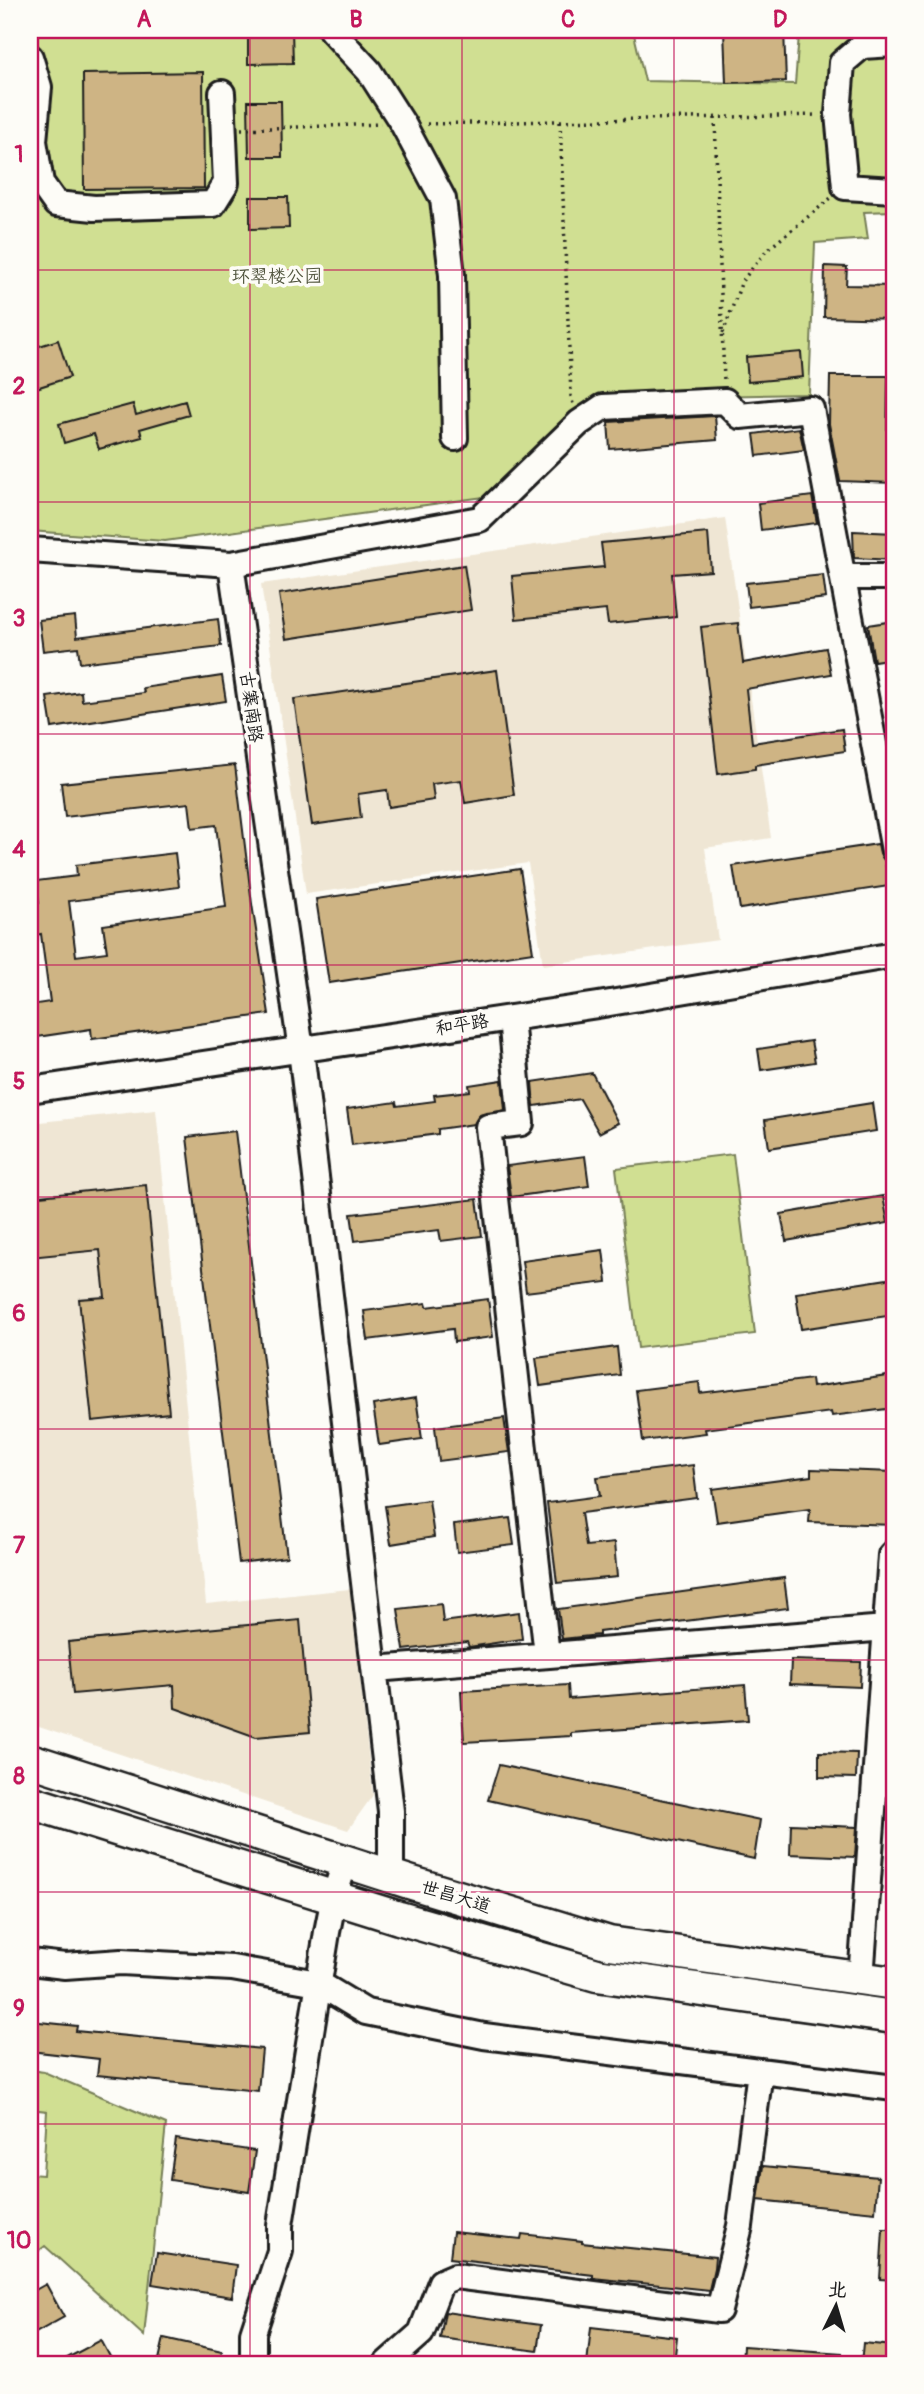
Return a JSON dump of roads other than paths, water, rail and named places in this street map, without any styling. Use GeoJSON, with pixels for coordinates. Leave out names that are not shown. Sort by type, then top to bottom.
{"type":"FeatureCollection","features":[{"type":"Feature","properties":{"kind":"main road","name":"世昌大道"},"geometry":{"type":"LineString","coordinates":[[30,1760],[345,1862],[609,1943],[894,1983]]}},
{"type":"Feature","properties":{"kind":"main road","name":"世昌大道"},"geometry":{"type":"LineString","coordinates":[[30,1802],[334,1897],[597,1975],[894,2017]]}},
{"type":"Feature","properties":{"kind":"street"},"geometry":{"type":"LineString","coordinates":[[331,30],[369,71],[403,124],[443,199],[452,275],[455,438]]}},
{"type":"Feature","properties":{"kind":"street"},"geometry":{"type":"LineString","coordinates":[[894,44],[862,46],[842,63],[838,114],[845,187],[894,190]]}},
{"type":"Feature","properties":{"kind":"street"},"geometry":{"type":"LineString","coordinates":[[30,57],[39,87],[34,141],[41,183],[56,204],[94,208],[213,204],[226,183],[222,93]]}},
{"type":"Feature","properties":{"kind":"street"},"geometry":{"type":"LineString","coordinates":[[30,550],[231,564],[480,519],[579,423],[603,407],[725,401],[740,416],[811,409],[894,850]]}},
{"type":"Feature","properties":{"kind":"street","name":"古寨南路"},"geometry":{"type":"LineString","coordinates":[[231,564],[301,1050],[391,1811],[391,1876]]}},
{"type":"Feature","properties":{"kind":"street"},"geometry":{"type":"LineString","coordinates":[[843,577],[894,577]]}},
{"type":"Feature","properties":{"kind":"street","name":"和平路"},"geometry":{"type":"LineString","coordinates":[[30,1090],[511,1018],[894,955]]}},
{"type":"Feature","properties":{"kind":"street"},"geometry":{"type":"LineString","coordinates":[[511,1018],[522,1123],[488,1128],[547,1655]]}},
{"type":"Feature","properties":{"kind":"street"},"geometry":{"type":"LineString","coordinates":[[861,1979],[885,1810],[886,1628],[891,1555],[894,1552]]}},
{"type":"Feature","properties":{"kind":"street"},"geometry":{"type":"LineString","coordinates":[[375,1669],[886,1628]]}},
{"type":"Feature","properties":{"kind":"street"},"geometry":{"type":"LineString","coordinates":[[253,2364],[253,2333],[280,2251],[279,2225],[318,1983],[334,1897],[345,1862]]}},
{"type":"Feature","properties":{"kind":"street"},"geometry":{"type":"LineString","coordinates":[[30,1962],[65,1966],[121,1962],[232,1968],[318,1983],[366,2012],[484,2036],[894,2088]]}},
{"type":"Feature","properties":{"kind":"street"},"geometry":{"type":"LineString","coordinates":[[386,2364],[421,2333],[441,2282],[455,2276],[719,2310],[740,2226],[760,2071]]}},
{"type":"Feature","properties":{"kind":"park label","name":"环翠楼公园"},"geometry":{"type":"Point","coordinates":[277,276]}}]}
